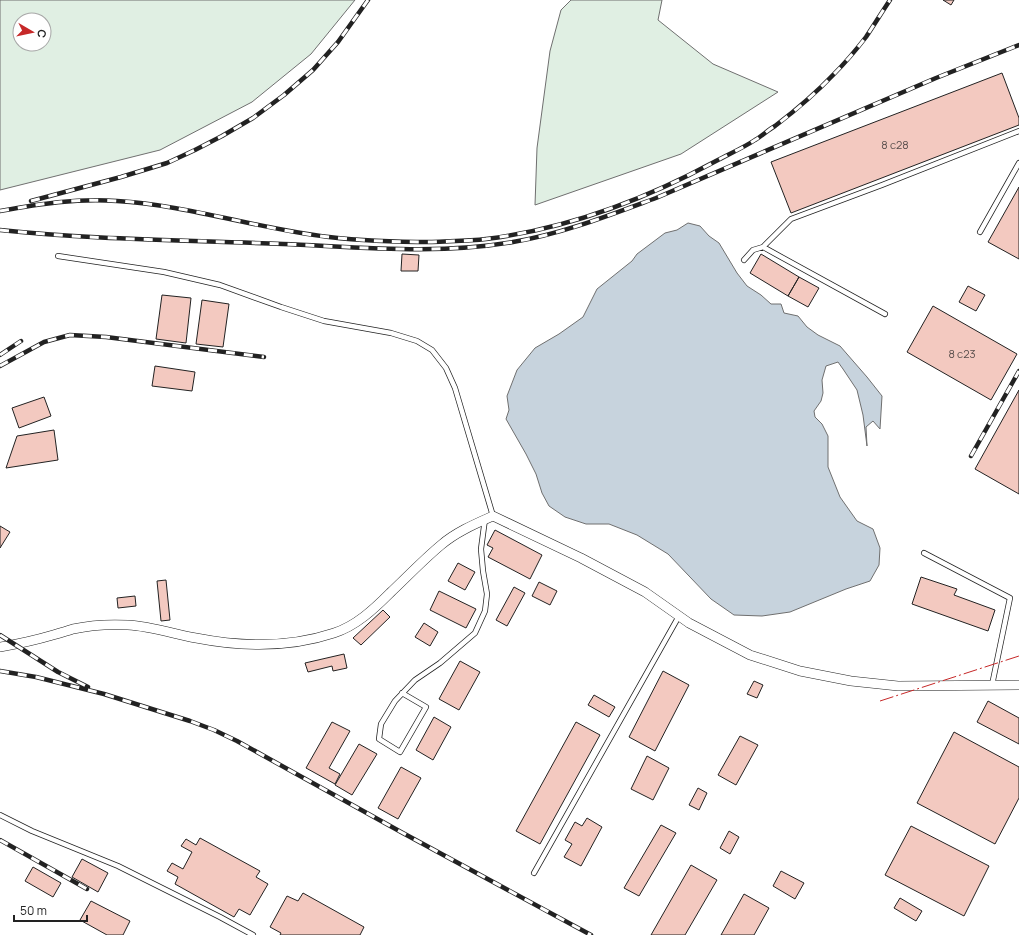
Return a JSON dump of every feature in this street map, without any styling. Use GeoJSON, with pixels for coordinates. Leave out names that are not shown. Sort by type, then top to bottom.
{"type":"FeatureCollection","features":[{"type":"Feature","properties":{"kind":"street"},"geometry":{"type":"LineString","coordinates":[[0,647],[29,642],[74,629],[121,625],[154,629],[232,644],[266,645],[305,641],[335,633],[359,620],[376,607],[442,544],[474,524],[489,517],[581,558],[645,592],[689,623],[750,655],[800,671],[851,681],[898,686],[1019,685]]}},
{"type":"Feature","properties":{"kind":"lane"},"geometry":{"type":"LineString","coordinates":[[744,260],[753,250],[763,247],[791,219],[1019,132]]}},
{"type":"Feature","properties":{"kind":"lane"},"geometry":{"type":"LineString","coordinates":[[980,232],[1019,163]]}},
{"type":"Feature","properties":{"kind":"lane"},"geometry":{"type":"LineString","coordinates":[[763,247],[885,314]]}},
{"type":"Feature","properties":{"kind":"lane"},"geometry":{"type":"LineString","coordinates":[[58,256],[164,272],[220,285],[324,321],[391,333],[417,341],[432,350],[446,368],[455,388],[489,517],[481,549],[487,594],[485,611],[474,633],[440,663],[415,680],[402,693],[394,701],[381,724],[379,739],[400,752],[426,707],[402,693]]}},
{"type":"Feature","properties":{"kind":"lane"},"geometry":{"type":"LineString","coordinates":[[924,553],[1010,598],[992,685]]}},
{"type":"Feature","properties":{"kind":"lane"},"geometry":{"type":"LineString","coordinates":[[534,873],[679,616]]}},
{"type":"Feature","properties":{"kind":"lane"},"geometry":{"type":"LineString","coordinates":[[0,815],[32,831],[118,866],[253,935]]}},
{"type":"Feature","properties":{"kind":"green space"},"geometry":{"type":"Polygon","coordinates":[[[0,0],[355,0],[311,54],[252,102],[160,150],[0,190],[0,0]]]}},
{"type":"Feature","properties":{"kind":"green space"},"geometry":{"type":"Polygon","coordinates":[[[571,0],[662,0],[658,20],[713,64],[778,92],[681,154],[535,205],[537,148],[550,51],[561,10],[571,0]]]}},
{"type":"Feature","properties":{"kind":"shaded area"},"geometry":{"type":"Polygon","coordinates":[[[688,223],[700,226],[709,236],[719,243],[737,273],[747,286],[771,304],[781,304],[784,313],[798,316],[807,327],[818,335],[840,346],[882,396],[880,429],[873,421],[866,427],[867,446],[863,415],[857,390],[838,362],[826,366],[822,380],[823,393],[821,401],[814,411],[815,417],[822,424],[828,436],[828,467],[840,497],[857,521],[873,529],[880,548],[879,565],[870,581],[846,589],[790,612],[762,616],[734,615],[711,599],[668,554],[637,535],[609,524],[586,524],[565,517],[549,506],[542,493],[536,474],[506,419],[509,410],[507,396],[517,370],[535,348],[559,334],[583,317],[597,289],[632,261],[637,254],[665,233],[677,230],[688,223]]]}},
{"type":"Feature","properties":{"kind":"building"},"geometry":{"type":"Polygon","coordinates":[[[943,0],[954,0],[951,5],[943,0]]]}},
{"type":"Feature","properties":{"kind":"building"},"geometry":{"type":"Polygon","coordinates":[[[1002,73],[1019,118],[1019,125],[791,213],[771,162],[1002,73]]]}},
{"type":"Feature","properties":{"kind":"building"},"geometry":{"type":"Polygon","coordinates":[[[1019,187],[1019,259],[988,242],[1019,187]]]}},
{"type":"Feature","properties":{"kind":"building"},"geometry":{"type":"Polygon","coordinates":[[[402,254],[419,255],[418,271],[401,271],[402,254]]]}},
{"type":"Feature","properties":{"kind":"building"},"geometry":{"type":"Polygon","coordinates":[[[761,254],[799,277],[788,296],[750,273],[761,254]]]}},
{"type":"Feature","properties":{"kind":"building"},"geometry":{"type":"Polygon","coordinates":[[[799,277],[819,288],[808,307],[788,296],[799,277]]]}},
{"type":"Feature","properties":{"kind":"building"},"geometry":{"type":"Polygon","coordinates":[[[968,286],[985,295],[976,311],[959,302],[968,286]]]}},
{"type":"Feature","properties":{"kind":"building"},"geometry":{"type":"Polygon","coordinates":[[[162,295],[191,298],[186,343],[156,339],[162,295]]]}},
{"type":"Feature","properties":{"kind":"building"},"geometry":{"type":"Polygon","coordinates":[[[202,300],[229,304],[223,347],[196,344],[202,300]]]}},
{"type":"Feature","properties":{"kind":"building"},"geometry":{"type":"Polygon","coordinates":[[[933,306],[1017,354],[991,400],[907,352],[933,306]]]}},
{"type":"Feature","properties":{"kind":"building"},"geometry":{"type":"Polygon","coordinates":[[[155,366],[195,372],[192,391],[152,386],[155,366]]]}},
{"type":"Feature","properties":{"kind":"building"},"geometry":{"type":"Polygon","coordinates":[[[1019,390],[1019,494],[975,469],[1019,390]]]}},
{"type":"Feature","properties":{"kind":"building"},"geometry":{"type":"Polygon","coordinates":[[[44,397],[51,416],[19,428],[12,408],[44,397]]]}},
{"type":"Feature","properties":{"kind":"building"},"geometry":{"type":"Polygon","coordinates":[[[54,430],[58,460],[6,468],[17,436],[54,430]]]}},
{"type":"Feature","properties":{"kind":"building"},"geometry":{"type":"Polygon","coordinates":[[[0,526],[10,532],[0,548],[0,526]]]}},
{"type":"Feature","properties":{"kind":"building"},"geometry":{"type":"Polygon","coordinates":[[[495,530],[542,555],[530,579],[488,557],[493,548],[487,545],[495,530]]]}},
{"type":"Feature","properties":{"kind":"building"},"geometry":{"type":"Polygon","coordinates":[[[458,563],[475,572],[465,590],[448,581],[458,563]]]}},
{"type":"Feature","properties":{"kind":"building"},"geometry":{"type":"Polygon","coordinates":[[[921,577],[957,589],[954,595],[995,610],[988,631],[912,604],[921,577]]]}},
{"type":"Feature","properties":{"kind":"building"},"geometry":{"type":"Polygon","coordinates":[[[166,580],[170,620],[161,621],[157,581],[166,580]]]}},
{"type":"Feature","properties":{"kind":"building"},"geometry":{"type":"Polygon","coordinates":[[[539,582],[557,591],[550,605],[532,596],[539,582]]]}},
{"type":"Feature","properties":{"kind":"building"},"geometry":{"type":"Polygon","coordinates":[[[514,587],[525,593],[507,626],[496,620],[514,587]]]}},
{"type":"Feature","properties":{"kind":"building"},"geometry":{"type":"Polygon","coordinates":[[[439,591],[476,609],[466,628],[430,610],[439,591]]]}},
{"type":"Feature","properties":{"kind":"building"},"geometry":{"type":"Polygon","coordinates":[[[135,596],[136,606],[118,608],[117,598],[135,596]]]}},
{"type":"Feature","properties":{"kind":"building"},"geometry":{"type":"Polygon","coordinates":[[[383,610],[390,617],[361,645],[353,638],[383,610]]]}},
{"type":"Feature","properties":{"kind":"building"},"geometry":{"type":"Polygon","coordinates":[[[424,623],[438,632],[430,646],[415,637],[424,623]]]}},
{"type":"Feature","properties":{"kind":"building"},"geometry":{"type":"Polygon","coordinates":[[[344,654],[347,668],[333,671],[332,666],[308,672],[305,663],[344,654]]]}},
{"type":"Feature","properties":{"kind":"building"},"geometry":{"type":"Polygon","coordinates":[[[460,661],[480,672],[459,710],[439,699],[460,661]]]}},
{"type":"Feature","properties":{"kind":"building"},"geometry":{"type":"Polygon","coordinates":[[[663,671],[689,685],[655,751],[629,737],[663,671]]]}},
{"type":"Feature","properties":{"kind":"building"},"geometry":{"type":"Polygon","coordinates":[[[754,681],[763,685],[757,698],[747,694],[754,681]]]}},
{"type":"Feature","properties":{"kind":"building"},"geometry":{"type":"Polygon","coordinates":[[[594,695],[615,707],[609,717],[588,705],[594,695]]]}},
{"type":"Feature","properties":{"kind":"building"},"geometry":{"type":"Polygon","coordinates":[[[988,701],[1019,718],[1019,744],[977,722],[988,701]]]}},
{"type":"Feature","properties":{"kind":"building"},"geometry":{"type":"Polygon","coordinates":[[[434,717],[451,727],[433,760],[416,750],[434,717]]]}},
{"type":"Feature","properties":{"kind":"building"},"geometry":{"type":"Polygon","coordinates":[[[332,722],[350,731],[329,768],[340,774],[335,784],[306,768],[332,722]]]}},
{"type":"Feature","properties":{"kind":"building"},"geometry":{"type":"Polygon","coordinates":[[[576,722],[600,735],[540,844],[516,831],[576,722]]]}},
{"type":"Feature","properties":{"kind":"building"},"geometry":{"type":"Polygon","coordinates":[[[954,732],[1019,767],[1019,798],[995,844],[917,803],[954,732]]]}},
{"type":"Feature","properties":{"kind":"building"},"geometry":{"type":"Polygon","coordinates":[[[740,736],[758,745],[736,785],[718,775],[740,736]]]}},
{"type":"Feature","properties":{"kind":"building"},"geometry":{"type":"Polygon","coordinates":[[[359,744],[377,754],[352,795],[335,785],[359,744]]]}},
{"type":"Feature","properties":{"kind":"building"},"geometry":{"type":"Polygon","coordinates":[[[647,756],[669,768],[653,800],[631,789],[647,756]]]}},
{"type":"Feature","properties":{"kind":"building"},"geometry":{"type":"Polygon","coordinates":[[[401,767],[421,778],[398,819],[378,808],[401,767]]]}},
{"type":"Feature","properties":{"kind":"building"},"geometry":{"type":"Polygon","coordinates":[[[698,788],[707,793],[699,810],[689,805],[698,788]]]}},
{"type":"Feature","properties":{"kind":"building"},"geometry":{"type":"Polygon","coordinates":[[[587,818],[602,827],[581,866],[564,857],[572,844],[565,840],[575,822],[582,826],[587,818]]]}},
{"type":"Feature","properties":{"kind":"building"},"geometry":{"type":"Polygon","coordinates":[[[661,825],[676,833],[639,896],[624,888],[661,825]]]}},
{"type":"Feature","properties":{"kind":"building"},"geometry":{"type":"Polygon","coordinates":[[[911,826],[989,866],[964,916],[885,875],[911,826]]]}},
{"type":"Feature","properties":{"kind":"building"},"geometry":{"type":"Polygon","coordinates":[[[729,831],[739,837],[730,854],[720,848],[729,831]]]}},
{"type":"Feature","properties":{"kind":"building"},"geometry":{"type":"Polygon","coordinates":[[[200,838],[260,871],[256,877],[268,884],[250,915],[239,909],[234,917],[175,884],[178,877],[167,871],[172,863],[183,869],[192,852],[181,846],[186,839],[196,845],[200,838]]]}},
{"type":"Feature","properties":{"kind":"building"},"geometry":{"type":"Polygon","coordinates":[[[82,859],[108,873],[98,892],[72,877],[82,859]]]}},
{"type":"Feature","properties":{"kind":"building"},"geometry":{"type":"Polygon","coordinates":[[[691,865],[717,880],[685,935],[651,935],[691,865]]]}},
{"type":"Feature","properties":{"kind":"building"},"geometry":{"type":"Polygon","coordinates":[[[33,867],[61,883],[53,897],[25,881],[33,867]]]}},
{"type":"Feature","properties":{"kind":"building"},"geometry":{"type":"Polygon","coordinates":[[[781,871],[804,883],[795,899],[773,886],[781,871]]]}},
{"type":"Feature","properties":{"kind":"building"},"geometry":{"type":"Polygon","coordinates":[[[303,893],[364,927],[360,935],[280,935],[281,933],[270,927],[287,896],[298,901],[303,893]]]}},
{"type":"Feature","properties":{"kind":"building"},"geometry":{"type":"Polygon","coordinates":[[[744,894],[769,908],[754,935],[721,935],[744,894]]]}},
{"type":"Feature","properties":{"kind":"building"},"geometry":{"type":"Polygon","coordinates":[[[900,898],[922,911],[916,921],[894,908],[900,898]]]}},
{"type":"Feature","properties":{"kind":"building"},"geometry":{"type":"Polygon","coordinates":[[[91,901],[130,921],[123,935],[107,935],[80,920],[91,901]]]}},
{"type":"Feature","properties":{"kind":"railway"},"geometry":{"type":"LineString","coordinates":[[31,201],[167,163],[222,136],[253,118],[284,95],[313,70],[338,42],[368,0]]}},
{"type":"Feature","properties":{"kind":"railway"},"geometry":{"type":"LineString","coordinates":[[0,211],[44,204],[87,200],[144,203],[302,233],[342,238],[393,241],[432,242],[479,240],[546,228],[634,200],[689,175],[746,146],[798,108],[838,70],[866,37],[890,0]]}},
{"type":"Feature","properties":{"kind":"railway"},"geometry":{"type":"LineString","coordinates":[[0,230],[106,238],[398,249],[485,246],[531,239],[568,229],[656,198],[936,78],[1019,45]]}},
{"type":"Feature","properties":{"kind":"railway"},"geometry":{"type":"LineString","coordinates":[[0,366],[44,342],[70,335],[106,337],[264,357]]}},
{"type":"Feature","properties":{"kind":"railway"},"geometry":{"type":"LineString","coordinates":[[0,355],[21,341]]}},
{"type":"Feature","properties":{"kind":"railway"},"geometry":{"type":"LineString","coordinates":[[971,456],[1019,371]]}},
{"type":"Feature","properties":{"kind":"railway"},"geometry":{"type":"LineString","coordinates":[[0,635],[58,672],[88,687]]}},
{"type":"Feature","properties":{"kind":"railway"},"geometry":{"type":"LineString","coordinates":[[0,671],[36,677],[104,694],[214,730],[237,741],[591,935]]}},
{"type":"Feature","properties":{"kind":"railway"},"geometry":{"type":"LineString","coordinates":[[0,840],[87,889]]}},
{"type":"Feature","properties":{"kind":"power"},"geometry":{"type":"LineString","coordinates":[[880,701],[1019,656]]}}]}
